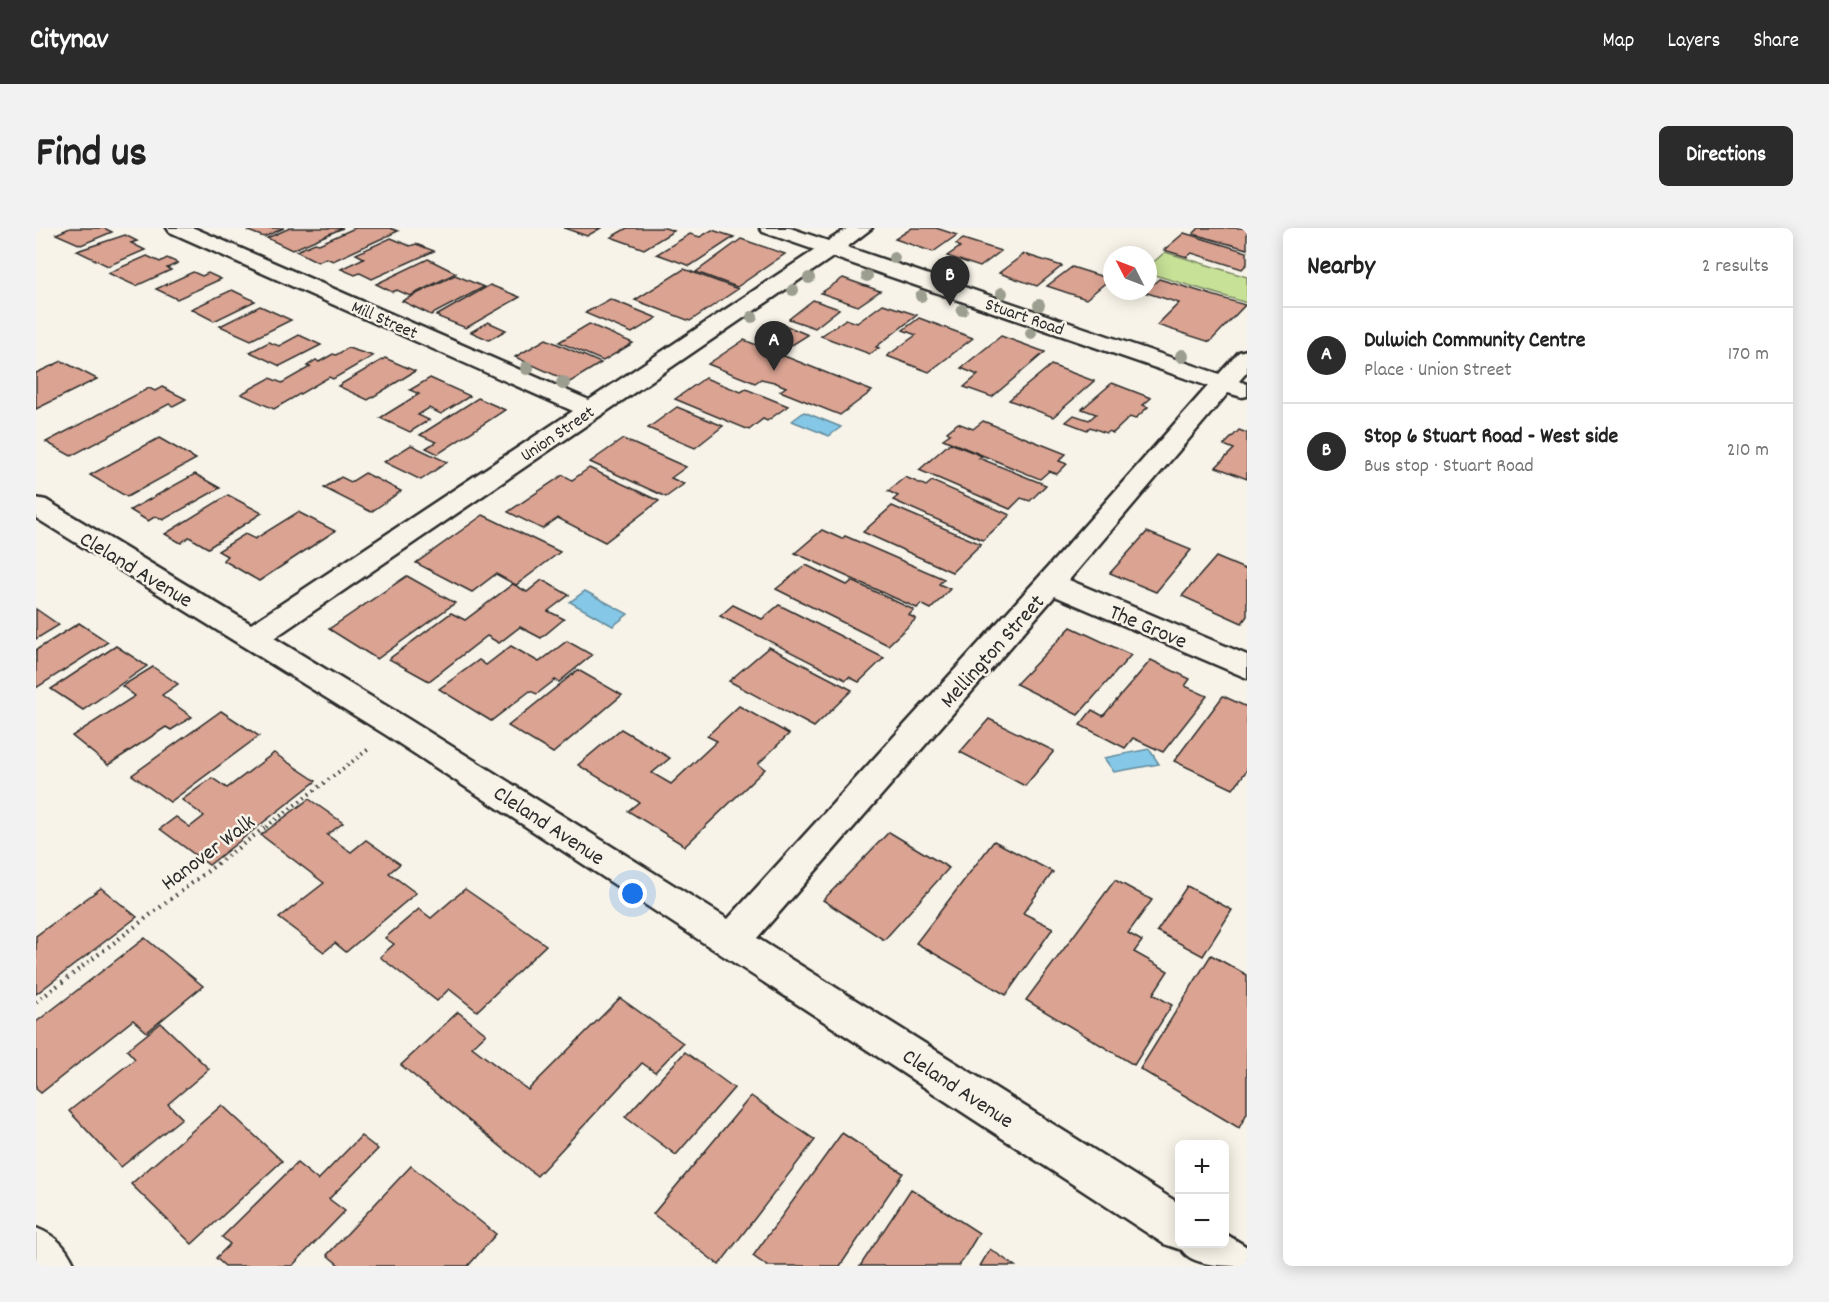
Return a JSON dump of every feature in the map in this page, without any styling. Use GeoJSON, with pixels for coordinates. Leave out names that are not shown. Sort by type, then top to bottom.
{"type":"FeatureCollection","features":[{"type":"Feature","properties":{"kind":"street","name":"Mill Street"},"geometry":{"type":"LineString","coordinates":[[177,228],[592,410]]}},
{"type":"Feature","properties":{"kind":"street","name":"Stuart Road"},"geometry":{"type":"LineString","coordinates":[[770,228],[1235,387]]}},
{"type":"Feature","properties":{"kind":"street","name":"Union Street"},"geometry":{"type":"LineString","coordinates":[[252,638],[862,228]]}},
{"type":"Feature","properties":{"kind":"street","name":"Mellington Street"},"geometry":{"type":"LineString","coordinates":[[732,940],[1050,583],[1235,387],[1247,357]]}},
{"type":"Feature","properties":{"kind":"street","name":"Cleland Avenue"},"geometry":{"type":"LineString","coordinates":[[36,506],[397,727],[1175,1226]]}},
{"type":"Feature","properties":{"kind":"street","name":"The Grove"},"geometry":{"type":"LineString","coordinates":[[1050,583],[1247,667]]}},
{"type":"Feature","properties":{"kind":"street"},"geometry":{"type":"LineString","coordinates":[[1208,1248],[1236,1266]]}},
{"type":"Feature","properties":{"kind":"street"},"geometry":{"type":"LineString","coordinates":[[36,1250],[52,1266]]}},
{"type":"Feature","properties":{"kind":"path","name":"Hanover Walk"},"geometry":{"type":"LineString","coordinates":[[36,1002],[397,727]]}},
{"type":"Feature","properties":{"kind":"green space"},"geometry":{"type":"Polygon","coordinates":[[[1165,252],[1247,277],[1247,303],[1157,276],[1157,259],[1165,252]]]}},
{"type":"Feature","properties":{"kind":"water"},"geometry":{"type":"Polygon","coordinates":[[[804,412],[841,427],[829,436],[792,421],[804,412]]]}},
{"type":"Feature","properties":{"kind":"water"},"geometry":{"type":"Polygon","coordinates":[[[585,591],[628,614],[613,626],[570,602],[585,591]]]}},
{"type":"Feature","properties":{"kind":"water"},"geometry":{"type":"Polygon","coordinates":[[[1149,749],[1159,764],[1114,772],[1104,758],[1149,749]]]}},
{"type":"Feature","properties":{"kind":"building"},"geometry":{"type":"Polygon","coordinates":[[[70,228],[104,228],[112,232],[81,245],[56,234],[70,228]]]}},
{"type":"Feature","properties":{"kind":"building"},"geometry":{"type":"Polygon","coordinates":[[[254,228],[284,228],[264,237],[248,231],[254,228]]]}},
{"type":"Feature","properties":{"kind":"building"},"geometry":{"type":"Polygon","coordinates":[[[290,228],[343,228],[292,250],[267,238],[290,228]]]}},
{"type":"Feature","properties":{"kind":"building"},"geometry":{"type":"Polygon","coordinates":[[[355,228],[390,228],[398,231],[333,261],[326,258],[318,262],[296,251],[315,243],[319,244],[355,228]]]}},
{"type":"Feature","properties":{"kind":"building"},"geometry":{"type":"Polygon","coordinates":[[[564,228],[601,228],[587,236],[564,228]]]}},
{"type":"Feature","properties":{"kind":"building"},"geometry":{"type":"Polygon","coordinates":[[[627,228],[665,228],[674,231],[644,249],[611,237],[627,228]]]}},
{"type":"Feature","properties":{"kind":"building"},"geometry":{"type":"Polygon","coordinates":[[[912,228],[936,228],[957,235],[933,252],[895,239],[912,228]]]}},
{"type":"Feature","properties":{"kind":"building"},"geometry":{"type":"Polygon","coordinates":[[[1199,228],[1247,228],[1247,249],[1193,234],[1199,228]]]}},
{"type":"Feature","properties":{"kind":"building"},"geometry":{"type":"Polygon","coordinates":[[[712,230],[734,237],[690,266],[657,254],[690,234],[700,237],[712,230]]]}},
{"type":"Feature","properties":{"kind":"building"},"geometry":{"type":"Polygon","coordinates":[[[1184,233],[1247,252],[1247,264],[1242,269],[1192,253],[1187,257],[1164,250],[1184,233]]]}},
{"type":"Feature","properties":{"kind":"building"},"geometry":{"type":"Polygon","coordinates":[[[125,235],[137,241],[131,243],[145,250],[108,266],[77,251],[125,235]]]}},
{"type":"Feature","properties":{"kind":"building"},"geometry":{"type":"Polygon","coordinates":[[[391,238],[410,246],[416,244],[434,251],[372,279],[360,273],[355,275],[341,269],[364,258],[356,254],[391,238]]]}},
{"type":"Feature","properties":{"kind":"building"},"geometry":{"type":"Polygon","coordinates":[[[741,239],[785,254],[737,287],[696,272],[741,239]]]}},
{"type":"Feature","properties":{"kind":"building"},"geometry":{"type":"Polygon","coordinates":[[[963,239],[1001,251],[980,267],[947,256],[960,247],[956,244],[963,239]]]}},
{"type":"Feature","properties":{"kind":"building"},"geometry":{"type":"Polygon","coordinates":[[[1024,254],[1062,266],[1037,286],[999,273],[1024,254]]]}},
{"type":"Feature","properties":{"kind":"building"},"geometry":{"type":"Polygon","coordinates":[[[147,256],[160,262],[167,258],[178,263],[167,268],[171,270],[136,286],[108,273],[147,256]]]}},
{"type":"Feature","properties":{"kind":"building"},"geometry":{"type":"Polygon","coordinates":[[[428,259],[456,273],[410,296],[397,290],[392,292],[376,284],[428,259]]]}},
{"type":"Feature","properties":{"kind":"building"},"geometry":{"type":"Polygon","coordinates":[[[1072,267],[1103,277],[1103,285],[1086,299],[1047,286],[1072,267]]]}},
{"type":"Feature","properties":{"kind":"building"},"geometry":{"type":"Polygon","coordinates":[[[684,269],[738,289],[690,321],[635,300],[684,269]]]}},
{"type":"Feature","properties":{"kind":"building"},"geometry":{"type":"Polygon","coordinates":[[[193,272],[202,276],[208,273],[221,279],[177,299],[156,289],[193,272]]]}},
{"type":"Feature","properties":{"kind":"building"},"geometry":{"type":"Polygon","coordinates":[[[455,275],[484,287],[431,315],[402,301],[455,275]]]}},
{"type":"Feature","properties":{"kind":"building"},"geometry":{"type":"Polygon","coordinates":[[[843,278],[880,291],[858,306],[821,293],[843,278]]]}},
{"type":"Feature","properties":{"kind":"building"},"geometry":{"type":"Polygon","coordinates":[[[1159,279],[1245,305],[1210,342],[1157,325],[1179,303],[1157,296],[1159,279]]]}},
{"type":"Feature","properties":{"kind":"building"},"geometry":{"type":"Polygon","coordinates":[[[490,285],[520,297],[466,328],[436,316],[490,285]]]}},
{"type":"Feature","properties":{"kind":"building"},"geometry":{"type":"Polygon","coordinates":[[[232,290],[255,301],[214,321],[191,309],[232,290]]]}},
{"type":"Feature","properties":{"kind":"building"},"geometry":{"type":"Polygon","coordinates":[[[610,299],[657,318],[632,333],[585,313],[610,299]]]}},
{"type":"Feature","properties":{"kind":"building"},"geometry":{"type":"Polygon","coordinates":[[[813,300],[839,309],[815,328],[789,319],[813,300]]]}},
{"type":"Feature","properties":{"kind":"building"},"geometry":{"type":"Polygon","coordinates":[[[883,304],[917,315],[870,354],[821,336],[846,319],[857,323],[883,304]]]}},
{"type":"Feature","properties":{"kind":"building"},"geometry":{"type":"Polygon","coordinates":[[[260,306],[291,320],[251,340],[220,326],[260,306]]]}},
{"type":"Feature","properties":{"kind":"building"},"geometry":{"type":"Polygon","coordinates":[[[919,318],[973,338],[929,372],[887,356],[916,335],[903,330],[919,318]]]}},
{"type":"Feature","properties":{"kind":"building"},"geometry":{"type":"Polygon","coordinates":[[[488,322],[506,330],[489,340],[471,332],[488,322]]]}},
{"type":"Feature","properties":{"kind":"building"},"geometry":{"type":"Polygon","coordinates":[[[589,324],[633,343],[603,361],[559,342],[589,324]]]}},
{"type":"Feature","properties":{"kind":"building"},"geometry":{"type":"Polygon","coordinates":[[[782,324],[808,335],[784,350],[757,338],[782,324]]]}},
{"type":"Feature","properties":{"kind":"building"},"geometry":{"type":"Polygon","coordinates":[[[299,335],[321,345],[280,366],[250,352],[269,342],[279,346],[299,335]]]}},
{"type":"Feature","properties":{"kind":"building"},"geometry":{"type":"Polygon","coordinates":[[[1001,336],[1045,352],[992,397],[964,387],[978,375],[961,368],[1001,336]]]}},
{"type":"Feature","properties":{"kind":"building"},"geometry":{"type":"Polygon","coordinates":[[[546,339],[601,363],[570,382],[515,357],[546,339]]]}},
{"type":"Feature","properties":{"kind":"building"},"geometry":{"type":"Polygon","coordinates":[[[744,340],[872,391],[840,415],[780,391],[786,387],[774,382],[761,379],[755,383],[708,364],[744,340]]]}},
{"type":"Feature","properties":{"kind":"building"},"geometry":{"type":"Polygon","coordinates":[[[348,348],[373,356],[333,379],[329,377],[274,409],[241,394],[270,378],[282,383],[310,367],[307,366],[316,360],[319,362],[348,348]]]}},
{"type":"Feature","properties":{"kind":"building"},"geometry":{"type":"Polygon","coordinates":[[[385,358],[415,371],[368,400],[338,386],[385,358]]]}},
{"type":"Feature","properties":{"kind":"building"},"geometry":{"type":"Polygon","coordinates":[[[62,361],[97,379],[36,409],[36,373],[62,361]]]}},
{"type":"Feature","properties":{"kind":"building"},"geometry":{"type":"Polygon","coordinates":[[[1051,365],[1094,381],[1053,417],[1009,400],[1051,365]]]}},
{"type":"Feature","properties":{"kind":"building"},"geometry":{"type":"Polygon","coordinates":[[[430,378],[470,396],[441,414],[429,408],[418,415],[429,420],[410,432],[380,418],[419,394],[410,390],[430,378]]]}},
{"type":"Feature","properties":{"kind":"building"},"geometry":{"type":"Polygon","coordinates":[[[705,378],[741,392],[746,389],[788,406],[767,421],[763,419],[749,430],[675,399],[705,378]]]}},
{"type":"Feature","properties":{"kind":"building"},"geometry":{"type":"Polygon","coordinates":[[[1112,383],[1151,398],[1143,405],[1148,407],[1135,419],[1130,417],[1113,433],[1090,427],[1087,430],[1066,422],[1074,415],[1089,420],[1096,414],[1082,409],[1112,383]]]}},
{"type":"Feature","properties":{"kind":"building"},"geometry":{"type":"Polygon","coordinates":[[[162,387],[186,399],[173,406],[169,404],[71,456],[46,442],[149,388],[155,391],[162,387]]]}},
{"type":"Feature","properties":{"kind":"building"},"geometry":{"type":"Polygon","coordinates":[[[478,398],[505,410],[438,454],[426,448],[436,442],[420,435],[478,398]]]}},
{"type":"Feature","properties":{"kind":"building"},"geometry":{"type":"Polygon","coordinates":[[[677,407],[723,426],[695,448],[648,428],[677,407]]]}},
{"type":"Feature","properties":{"kind":"building"},"geometry":{"type":"Polygon","coordinates":[[[983,421],[1066,454],[1059,461],[1067,464],[1057,474],[1049,471],[1040,479],[943,439],[950,434],[947,432],[958,423],[973,429],[983,421]]]}},
{"type":"Feature","properties":{"kind":"building"},"geometry":{"type":"Polygon","coordinates":[[[1239,430],[1247,433],[1247,479],[1216,467],[1234,449],[1224,445],[1239,430]]]}},
{"type":"Feature","properties":{"kind":"building"},"geometry":{"type":"Polygon","coordinates":[[[159,438],[196,459],[127,497],[90,475],[159,438]]]}},
{"type":"Feature","properties":{"kind":"building"},"geometry":{"type":"Polygon","coordinates":[[[623,439],[686,467],[671,478],[684,484],[666,497],[590,462],[623,439]]]}},
{"type":"Feature","properties":{"kind":"building"},"geometry":{"type":"Polygon","coordinates":[[[950,443],[982,456],[979,458],[1046,485],[1030,501],[1021,498],[1010,509],[919,470],[950,443]]]}},
{"type":"Feature","properties":{"kind":"building"},"geometry":{"type":"Polygon","coordinates":[[[411,445],[447,462],[421,480],[384,462],[411,445]]]}},
{"type":"Feature","properties":{"kind":"building"},"geometry":{"type":"Polygon","coordinates":[[[589,468],[659,501],[605,542],[558,518],[542,529],[508,512],[563,475],[572,480],[589,468]]]}},
{"type":"Feature","properties":{"kind":"building"},"geometry":{"type":"Polygon","coordinates":[[[365,473],[401,491],[371,512],[324,488],[341,477],[351,482],[365,473]]]}},
{"type":"Feature","properties":{"kind":"building"},"geometry":{"type":"Polygon","coordinates":[[[195,474],[220,488],[163,520],[156,516],[148,521],[130,510],[195,474]]]}},
{"type":"Feature","properties":{"kind":"building"},"geometry":{"type":"Polygon","coordinates":[[[905,477],[926,486],[932,481],[1010,515],[983,540],[893,500],[898,496],[888,491],[905,477]]]}},
{"type":"Feature","properties":{"kind":"building"},"geometry":{"type":"Polygon","coordinates":[[[228,495],[262,513],[208,548],[189,537],[181,543],[165,534],[228,495]]]}},
{"type":"Feature","properties":{"kind":"building"},"geometry":{"type":"Polygon","coordinates":[[[892,506],[981,544],[952,572],[863,532],[892,506]]]}},
{"type":"Feature","properties":{"kind":"building"},"geometry":{"type":"Polygon","coordinates":[[[298,512],[335,531],[259,581],[223,560],[227,556],[218,551],[245,534],[255,539],[298,512]]]}},
{"type":"Feature","properties":{"kind":"building"},"geometry":{"type":"Polygon","coordinates":[[[483,515],[560,552],[516,585],[496,574],[472,592],[416,563],[483,515]]]}},
{"type":"Feature","properties":{"kind":"building"},"geometry":{"type":"Polygon","coordinates":[[[822,530],[842,539],[845,536],[944,579],[939,584],[950,589],[931,609],[921,604],[917,608],[795,553],[822,530]]]}},
{"type":"Feature","properties":{"kind":"building"},"geometry":{"type":"Polygon","coordinates":[[[1147,532],[1191,550],[1156,592],[1110,573],[1147,532]]]}},
{"type":"Feature","properties":{"kind":"building"},"geometry":{"type":"Polygon","coordinates":[[[1216,557],[1247,570],[1247,616],[1242,623],[1182,596],[1216,557]]]}},
{"type":"Feature","properties":{"kind":"building"},"geometry":{"type":"Polygon","coordinates":[[[806,565],[847,585],[852,581],[914,610],[909,615],[916,619],[888,645],[776,589],[806,565]]]}},
{"type":"Feature","properties":{"kind":"building"},"geometry":{"type":"Polygon","coordinates":[[[407,576],[455,603],[377,659],[329,629],[407,576]]]}},
{"type":"Feature","properties":{"kind":"building"},"geometry":{"type":"Polygon","coordinates":[[[542,580],[569,595],[548,611],[564,619],[541,638],[520,627],[499,643],[487,636],[429,681],[389,659],[451,613],[465,620],[513,584],[527,592],[542,580]]]}},
{"type":"Feature","properties":{"kind":"building"},"geometry":{"type":"Polygon","coordinates":[[[733,605],[762,619],[779,605],[884,658],[859,682],[849,677],[846,680],[720,616],[733,605]]]}},
{"type":"Feature","properties":{"kind":"building"},"geometry":{"type":"Polygon","coordinates":[[[36,609],[59,625],[36,639],[36,609]]]}},
{"type":"Feature","properties":{"kind":"building"},"geometry":{"type":"Polygon","coordinates":[[[79,623],[108,642],[36,688],[36,650],[79,623]]]}},
{"type":"Feature","properties":{"kind":"building"},"geometry":{"type":"Polygon","coordinates":[[[1071,627],[1131,655],[1078,715],[1016,684],[1071,627]]]}},
{"type":"Feature","properties":{"kind":"building"},"geometry":{"type":"Polygon","coordinates":[[[567,641],[592,655],[559,682],[555,680],[537,694],[530,691],[491,721],[439,689],[479,660],[486,665],[511,646],[539,662],[567,641]]]}},
{"type":"Feature","properties":{"kind":"building"},"geometry":{"type":"Polygon","coordinates":[[[116,646],[147,666],[83,710],[51,689],[116,646]]]}},
{"type":"Feature","properties":{"kind":"building"},"geometry":{"type":"Polygon","coordinates":[[[769,647],[852,690],[814,727],[729,681],[769,647]]]}},
{"type":"Feature","properties":{"kind":"building"},"geometry":{"type":"Polygon","coordinates":[[[1151,660],[1190,679],[1185,686],[1207,696],[1163,752],[1133,738],[1125,748],[1080,725],[1092,710],[1103,716],[1151,660]]]}},
{"type":"Feature","properties":{"kind":"building"},"geometry":{"type":"Polygon","coordinates":[[[153,667],[178,684],[162,695],[192,717],[171,730],[166,727],[108,765],[72,736],[135,696],[122,686],[153,667]]]}},
{"type":"Feature","properties":{"kind":"building"},"geometry":{"type":"Polygon","coordinates":[[[578,670],[622,695],[553,753],[508,726],[578,670]]]}},
{"type":"Feature","properties":{"kind":"building"},"geometry":{"type":"Polygon","coordinates":[[[1223,696],[1247,707],[1247,770],[1233,789],[1174,761],[1223,696]]]}},
{"type":"Feature","properties":{"kind":"building"},"geometry":{"type":"Polygon","coordinates":[[[739,706],[789,734],[758,764],[765,769],[685,846],[628,811],[639,802],[578,765],[621,729],[670,758],[652,773],[671,784],[717,741],[707,736],[739,706]]]}},
{"type":"Feature","properties":{"kind":"building"},"geometry":{"type":"Polygon","coordinates":[[[221,711],[259,736],[170,802],[132,775],[221,711]]]}},
{"type":"Feature","properties":{"kind":"building"},"geometry":{"type":"Polygon","coordinates":[[[989,719],[1054,751],[1025,786],[960,752],[989,719]]]}},
{"type":"Feature","properties":{"kind":"building"},"geometry":{"type":"Polygon","coordinates":[[[274,753],[316,781],[209,865],[160,829],[176,817],[190,827],[204,816],[182,800],[212,778],[227,788],[274,753]]]}},
{"type":"Feature","properties":{"kind":"building"},"geometry":{"type":"Polygon","coordinates":[[[309,799],[343,823],[327,835],[351,852],[366,840],[400,864],[389,873],[416,893],[346,952],[335,943],[324,952],[279,918],[324,883],[261,835],[309,799]]]}},
{"type":"Feature","properties":{"kind":"building"},"geometry":{"type":"Polygon","coordinates":[[[889,832],[949,868],[884,940],[823,900],[889,832]]]}},
{"type":"Feature","properties":{"kind":"building"},"geometry":{"type":"Polygon","coordinates":[[[994,841],[1053,872],[1023,913],[1053,928],[1006,995],[916,943],[994,841]]]}},
{"type":"Feature","properties":{"kind":"building"},"geometry":{"type":"Polygon","coordinates":[[[1115,880],[1152,900],[1128,933],[1142,941],[1134,952],[1168,971],[1153,994],[1172,1005],[1134,1065],[1026,1000],[1115,880]]]}},
{"type":"Feature","properties":{"kind":"building"},"geometry":{"type":"Polygon","coordinates":[[[1187,886],[1232,910],[1203,956],[1157,931],[1187,886]]]}},
{"type":"Feature","properties":{"kind":"building"},"geometry":{"type":"Polygon","coordinates":[[[101,888],[137,917],[36,994],[36,936],[101,888]]]}},
{"type":"Feature","properties":{"kind":"building"},"geometry":{"type":"Polygon","coordinates":[[[465,889],[546,945],[477,1011],[449,989],[437,1001],[380,957],[394,944],[385,938],[419,909],[431,918],[465,889]]]}},
{"type":"Feature","properties":{"kind":"building"},"geometry":{"type":"Polygon","coordinates":[[[145,938],[203,986],[147,1032],[133,1020],[41,1093],[36,1089],[36,1022],[145,938]]]}},
{"type":"Feature","properties":{"kind":"building"},"geometry":{"type":"Polygon","coordinates":[[[1211,955],[1247,975],[1247,1113],[1239,1128],[1140,1069],[1211,955]]]}},
{"type":"Feature","properties":{"kind":"building"},"geometry":{"type":"Polygon","coordinates":[[[620,998],[683,1043],[655,1072],[642,1063],[537,1176],[401,1065],[458,1012],[486,1034],[472,1047],[528,1090],[620,998]]]}},
{"type":"Feature","properties":{"kind":"building"},"geometry":{"type":"Polygon","coordinates":[[[161,1023],[209,1069],[168,1104],[182,1118],[121,1167],[69,1111],[135,1059],[127,1050],[161,1023]]]}},
{"type":"Feature","properties":{"kind":"building"},"geometry":{"type":"Polygon","coordinates":[[[685,1052],[734,1088],[676,1155],[625,1117],[685,1052]]]}},
{"type":"Feature","properties":{"kind":"building"},"geometry":{"type":"Polygon","coordinates":[[[751,1096],[815,1140],[719,1265],[653,1214],[751,1096]]]}},
{"type":"Feature","properties":{"kind":"building"},"geometry":{"type":"Polygon","coordinates":[[[222,1105],[282,1161],[192,1244],[131,1184],[222,1105]]]}},
{"type":"Feature","properties":{"kind":"building"},"geometry":{"type":"Polygon","coordinates":[[[842,1133],[903,1173],[840,1266],[767,1266],[753,1256],[842,1133]]]}},
{"type":"Feature","properties":{"kind":"building"},"geometry":{"type":"Polygon","coordinates":[[[361,1136],[378,1149],[329,1199],[345,1211],[292,1266],[225,1266],[216,1258],[230,1244],[222,1237],[297,1163],[318,1180],[361,1136]]]}},
{"type":"Feature","properties":{"kind":"building"},"geometry":{"type":"Polygon","coordinates":[[[411,1166],[496,1234],[468,1266],[340,1266],[327,1255],[411,1166]]]}},
{"type":"Feature","properties":{"kind":"building"},"geometry":{"type":"Polygon","coordinates":[[[911,1189],[979,1233],[959,1266],[860,1266],[911,1189]]]}},
{"type":"Feature","properties":{"kind":"building"},"geometry":{"type":"Polygon","coordinates":[[[990,1249],[1015,1266],[980,1266],[990,1249]]]}},
{"type":"Feature","properties":{"kind":"place","name":"Stop 6 Stuart Road - West side"},"geometry":{"type":"Point","coordinates":[950,306]}},
{"type":"Feature","properties":{"kind":"place","name":"Dulwich Community Centre"},"geometry":{"type":"Point","coordinates":[774,371]}}]}
